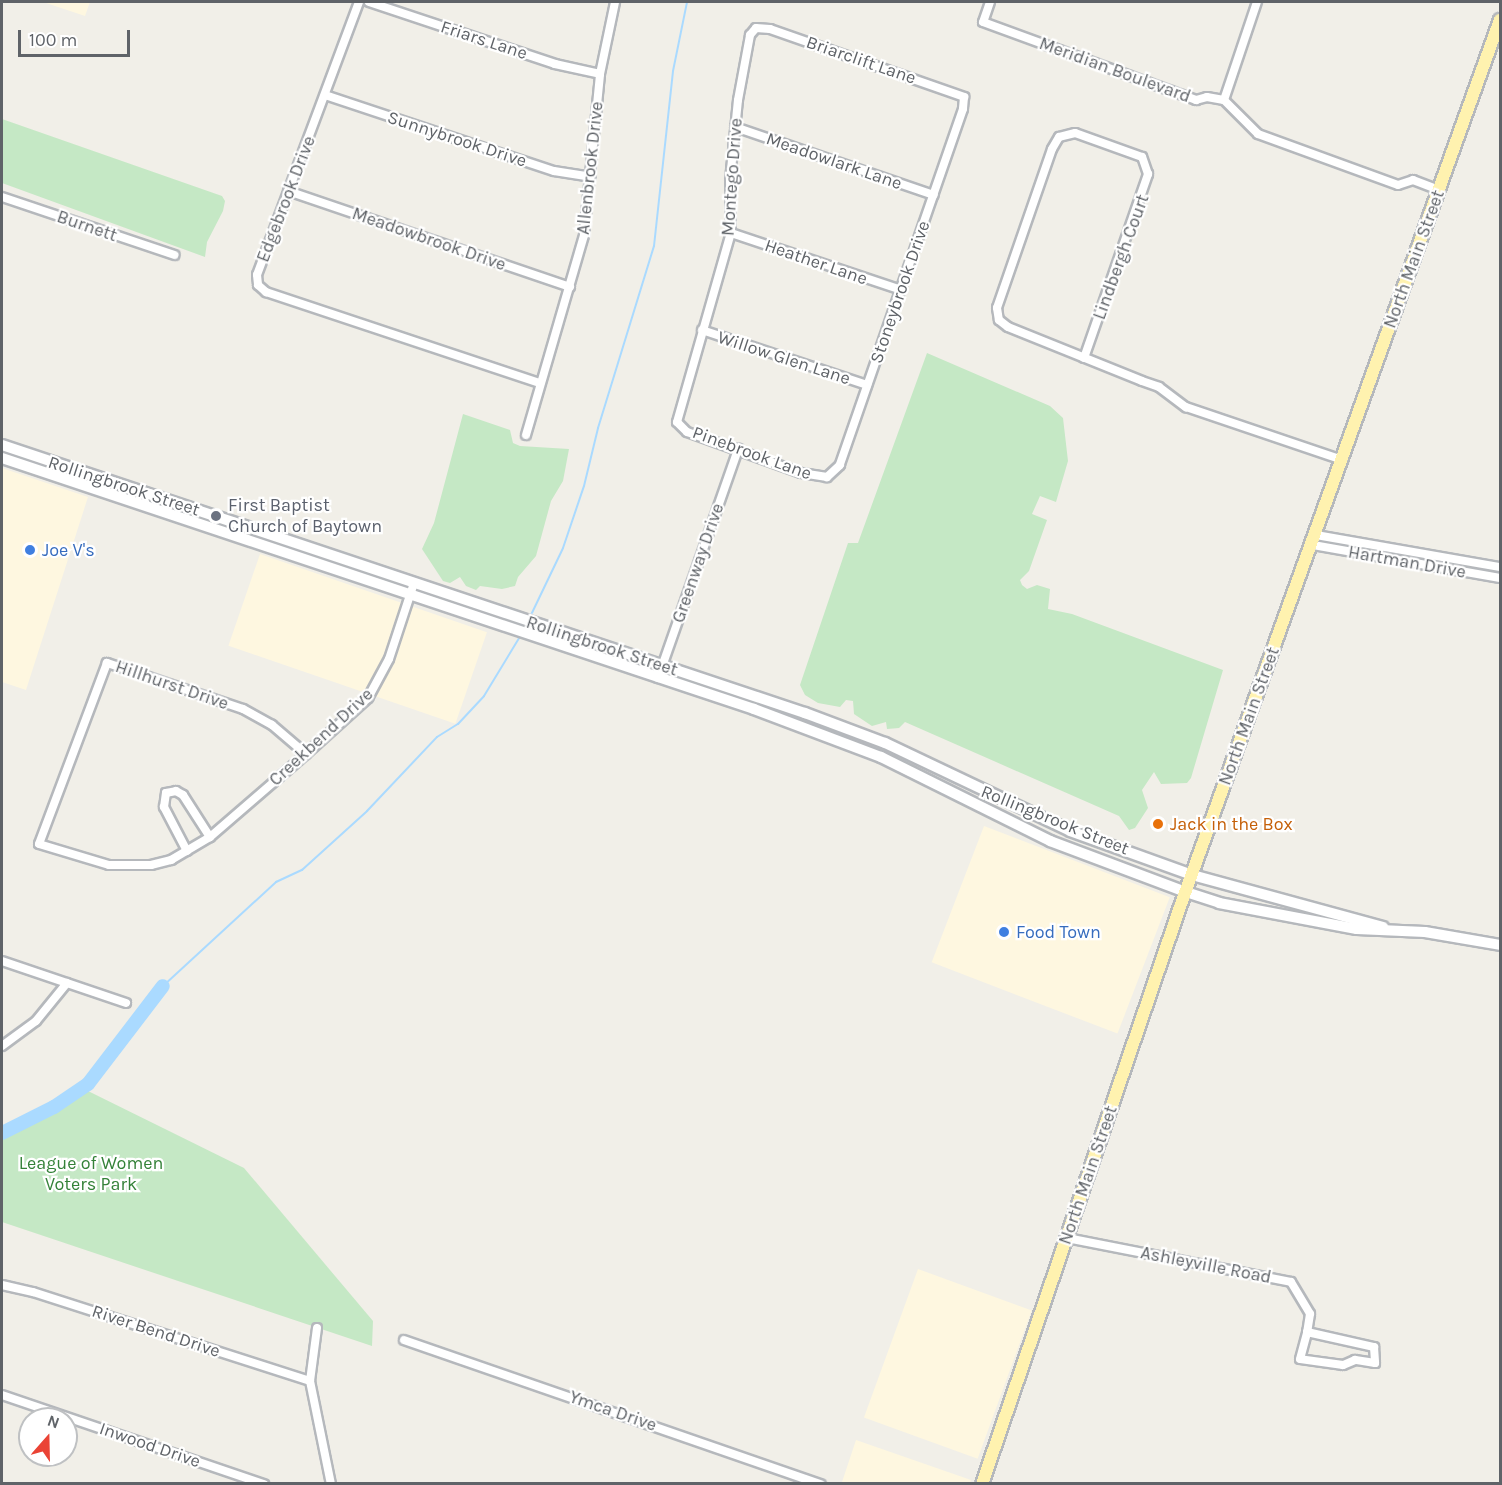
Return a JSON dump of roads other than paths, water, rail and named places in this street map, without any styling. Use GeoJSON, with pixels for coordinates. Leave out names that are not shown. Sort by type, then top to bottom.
{"type":"FeatureCollection","features":[{"type":"Feature","properties":{"kind":"main road","name":"North Main Street"},"geometry":{"type":"LineString","coordinates":[[982,1484],[1192,875],[1500,20]]}},
{"type":"Feature","properties":{"kind":"main road","name":"Rollingbrook Street"},"geometry":{"type":"LineString","coordinates":[[2,445],[663,666],[885,743],[1011,806],[1192,875],[1359,917],[1389,929]]}},
{"type":"Feature","properties":{"kind":"main road","name":"Rollingbrook Street"},"geometry":{"type":"LineString","coordinates":[[2,458],[658,678],[881,757],[1050,841],[1186,892],[1279,915],[1357,929],[1389,929]]}},
{"type":"Feature","properties":{"kind":"main road"},"geometry":{"type":"LineString","coordinates":[[176,518],[181,504]]}},
{"type":"Feature","properties":{"kind":"main road"},"geometry":{"type":"LineString","coordinates":[[295,556],[299,544]]}},
{"type":"Feature","properties":{"kind":"main road"},"geometry":{"type":"LineString","coordinates":[[1389,929],[1500,945]]}},
{"type":"Feature","properties":{"kind":"street","name":"Edgebrook Drive"},"geometry":{"type":"LineString","coordinates":[[359,2],[257,274],[258,285],[266,292],[540,383]]}},
{"type":"Feature","properties":{"kind":"street","name":"Friars Lane"},"geometry":{"type":"LineString","coordinates":[[369,2],[555,64],[600,74]]}},
{"type":"Feature","properties":{"kind":"street","name":"Allenbrook Drive"},"geometry":{"type":"LineString","coordinates":[[526,435],[584,235],[600,74],[615,2]]}},
{"type":"Feature","properties":{"kind":"street","name":"Meridian Boulevard"},"geometry":{"type":"LineString","coordinates":[[990,2],[983,22],[1196,100],[1207,97],[1224,100]]}},
{"type":"Feature","properties":{"kind":"street"},"geometry":{"type":"LineString","coordinates":[[1257,2],[1224,100],[1258,134],[1398,185],[1413,180],[1439,190]]}},
{"type":"Feature","properties":{"kind":"street","name":"Briarclift Lane"},"geometry":{"type":"LineString","coordinates":[[756,28],[770,29],[964,97]]}},
{"type":"Feature","properties":{"kind":"street","name":"Montego Drive"},"geometry":{"type":"LineString","coordinates":[[682,427],[677,413],[731,233],[729,208],[735,127],[750,35],[756,28]]}},
{"type":"Feature","properties":{"kind":"street","name":"Sunnybrook Drive"},"geometry":{"type":"LineString","coordinates":[[325,95],[554,171],[591,177]]}},
{"type":"Feature","properties":{"kind":"street","name":"Stoneybrook Drive"},"geometry":{"type":"LineString","coordinates":[[822,478],[840,465],[963,109],[964,97]]}},
{"type":"Feature","properties":{"kind":"street","name":"Meadowlark Lane"},"geometry":{"type":"LineString","coordinates":[[735,127],[934,195]]}},
{"type":"Feature","properties":{"kind":"street","name":"Lindbergh Court"},"geometry":{"type":"LineString","coordinates":[[1075,133],[1142,157],[1148,181],[1084,357],[1008,327],[999,320],[997,308],[1052,148],[1059,137],[1075,133]]}},
{"type":"Feature","properties":{"kind":"street","name":"Meadowbrook Drive"},"geometry":{"type":"LineString","coordinates":[[288,191],[570,287]]}},
{"type":"Feature","properties":{"kind":"street","name":"Burnett"},"geometry":{"type":"LineString","coordinates":[[2,197],[174,255]]}},
{"type":"Feature","properties":{"kind":"street","name":"Heather Lane"},"geometry":{"type":"LineString","coordinates":[[731,233],[901,290]]}},
{"type":"Feature","properties":{"kind":"street","name":"Willow Glen Lane"},"geometry":{"type":"LineString","coordinates":[[702,330],[867,385]]}},
{"type":"Feature","properties":{"kind":"street"},"geometry":{"type":"LineString","coordinates":[[1084,357],[1159,387],[1186,407],[1342,460]]}},
{"type":"Feature","properties":{"kind":"street","name":"Pinebrook Lane"},"geometry":{"type":"LineString","coordinates":[[682,427],[822,478]]}},
{"type":"Feature","properties":{"kind":"street","name":"Greenway Drive"},"geometry":{"type":"LineString","coordinates":[[658,678],[738,449]]}},
{"type":"Feature","properties":{"kind":"street","name":"Hartman Drive"},"geometry":{"type":"LineString","coordinates":[[1314,540],[1427,554],[1500,567]]}},
{"type":"Feature","properties":{"kind":"street","name":"Hartman Drive"},"geometry":{"type":"LineString","coordinates":[[1314,540],[1425,565],[1500,578]]}},
{"type":"Feature","properties":{"kind":"street"},"geometry":{"type":"LineString","coordinates":[[1425,565],[1427,554]]}},
{"type":"Feature","properties":{"kind":"street","name":"Creekbend Drive"},"geometry":{"type":"LineString","coordinates":[[39,844],[109,866],[151,865],[187,851],[210,837],[368,698],[388,659],[414,583]]}},
{"type":"Feature","properties":{"kind":"street","name":"Hillhurst Drive"},"geometry":{"type":"LineString","coordinates":[[39,844],[107,663],[243,709],[273,725],[306,753]]}},
{"type":"Feature","properties":{"kind":"street"},"geometry":{"type":"LineString","coordinates":[[187,851],[164,807],[166,793],[176,790],[183,795],[210,837]]}},
{"type":"Feature","properties":{"kind":"street"},"geometry":{"type":"LineString","coordinates":[[2,961],[126,1003]]}},
{"type":"Feature","properties":{"kind":"street"},"geometry":{"type":"LineString","coordinates":[[2,1046],[36,1021],[67,983]]}},
{"type":"Feature","properties":{"kind":"street","name":"Ashleyville Road"},"geometry":{"type":"LineString","coordinates":[[1066,1238],[1291,1282],[1310,1314],[1300,1359],[1343,1365],[1355,1360],[1375,1364],[1374,1347],[1307,1332]]}},
{"type":"Feature","properties":{"kind":"street","name":"River Bend Drive"},"geometry":{"type":"LineString","coordinates":[[2,1285],[33,1292],[310,1381]]}},
{"type":"Feature","properties":{"kind":"street"},"geometry":{"type":"LineString","coordinates":[[316,1328],[310,1381],[331,1484]]}},
{"type":"Feature","properties":{"kind":"street","name":"Ymca Drive"},"geometry":{"type":"LineString","coordinates":[[404,1340],[821,1484]]}},
{"type":"Feature","properties":{"kind":"street","name":"Inwood Drive"},"geometry":{"type":"LineString","coordinates":[[2,1395],[264,1484]]}},
{"type":"Feature","properties":{"kind":"waterway"},"geometry":{"type":"LineString","coordinates":[[530,617],[563,548],[584,486],[598,428],[654,246],[673,71],[687,2]]}},
{"type":"Feature","properties":{"kind":"waterway"},"geometry":{"type":"LineString","coordinates":[[163,986],[276,882],[302,870],[367,811],[437,737],[458,724],[484,696],[521,635]]}},
{"type":"Feature","properties":{"kind":"waterway"},"geometry":{"type":"LineString","coordinates":[[2,1133],[54,1107],[88,1084],[163,986]]}},
{"type":"Feature","properties":{"kind":"place","name":"First Baptist Church of Baytown"},"geometry":{"type":"Point","coordinates":[216,516]}},
{"type":"Feature","properties":{"kind":"place","name":"Joe V's"},"geometry":{"type":"Point","coordinates":[30,550]}},
{"type":"Feature","properties":{"kind":"place","name":"Jack in the Box"},"geometry":{"type":"Point","coordinates":[1158,824]}},
{"type":"Feature","properties":{"kind":"place","name":"Food Town"},"geometry":{"type":"Point","coordinates":[1004,932]}},
{"type":"Feature","properties":{"kind":"park label","name":"League of Women Voters Park"},"geometry":{"type":"Point","coordinates":[91,1174]}}]}
